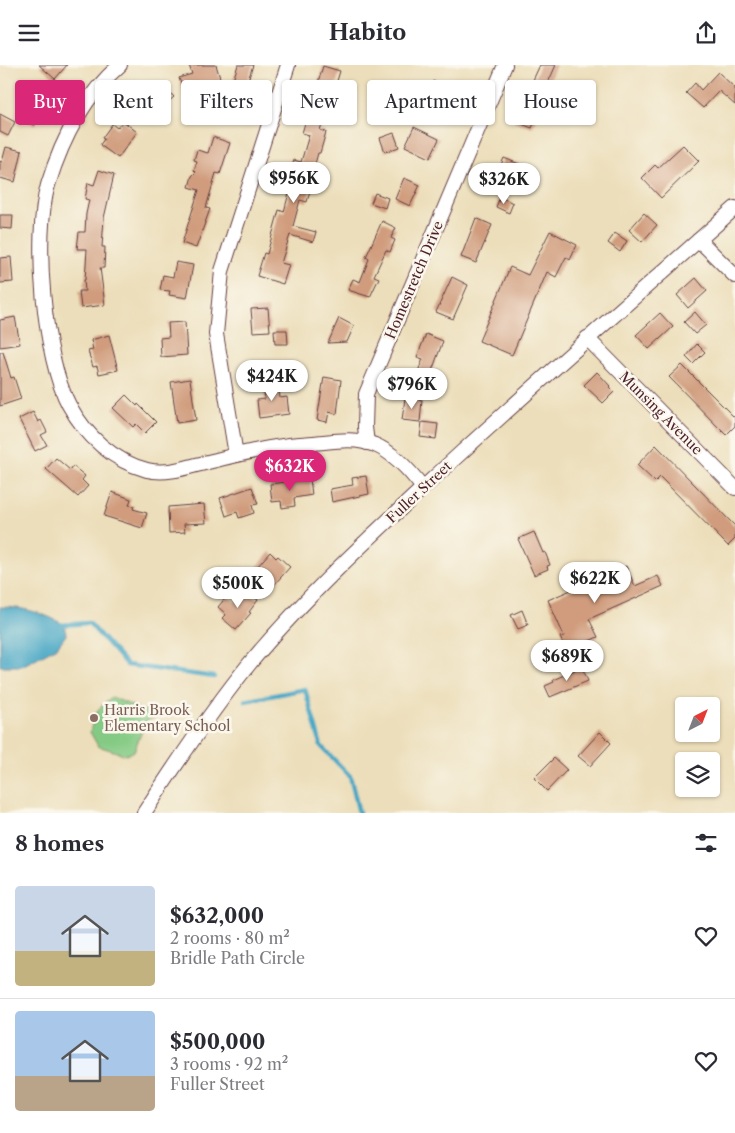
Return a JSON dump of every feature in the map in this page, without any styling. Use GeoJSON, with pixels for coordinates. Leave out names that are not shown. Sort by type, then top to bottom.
{"type":"FeatureCollection","features":[{"type":"Feature","properties":{"kind":"street"},"geometry":{"type":"LineString","coordinates":[[120,65],[98,87],[76,117],[54,169],[44,203],[42,225],[43,289],[51,348],[64,395],[78,419],[101,446],[127,463],[147,470],[160,472],[176,470],[284,445],[347,439],[379,447],[406,468],[423,488]]}},
{"type":"Feature","properties":{"kind":"street"},"geometry":{"type":"LineString","coordinates":[[236,455],[216,334],[222,271],[288,65]]}},
{"type":"Feature","properties":{"kind":"street","name":"Homestretch Drive"},"geometry":{"type":"LineString","coordinates":[[367,443],[365,427],[366,394],[505,65]]}},
{"type":"Feature","properties":{"kind":"street","name":"Fuller Street"},"geometry":{"type":"LineString","coordinates":[[144,813],[186,748],[256,657],[322,583],[587,338],[735,208]]}},
{"type":"Feature","properties":{"kind":"street"},"geometry":{"type":"LineString","coordinates":[[700,240],[735,276]]}},
{"type":"Feature","properties":{"kind":"street","name":"Munsing Avenue"},"geometry":{"type":"LineString","coordinates":[[587,338],[735,488]]}},
{"type":"Feature","properties":{"kind":"green space"},"geometry":{"type":"Polygon","coordinates":[[[112,697],[144,711],[148,708],[152,709],[155,713],[154,718],[146,721],[134,751],[126,755],[98,746],[90,732],[97,712],[112,697]]]}},
{"type":"Feature","properties":{"kind":"water"},"geometry":{"type":"Polygon","coordinates":[[[0,607],[34,611],[49,617],[65,625],[66,635],[57,647],[22,666],[0,666],[0,607]]]}},
{"type":"Feature","properties":{"kind":"building"},"geometry":{"type":"Polygon","coordinates":[[[39,65],[67,65],[55,79],[39,65]]]}},
{"type":"Feature","properties":{"kind":"building"},"geometry":{"type":"Polygon","coordinates":[[[189,65],[216,65],[221,80],[181,80],[181,84],[179,78],[192,74],[189,65]]]}},
{"type":"Feature","properties":{"kind":"building"},"geometry":{"type":"Polygon","coordinates":[[[238,65],[253,65],[248,80],[233,80],[238,65]]]}},
{"type":"Feature","properties":{"kind":"building"},"geometry":{"type":"Polygon","coordinates":[[[540,65],[556,65],[549,80],[533,80],[540,65]]]}},
{"type":"Feature","properties":{"kind":"building"},"geometry":{"type":"Polygon","coordinates":[[[323,66],[340,71],[337,80],[319,80],[323,66]]]}},
{"type":"Feature","properties":{"kind":"building"},"geometry":{"type":"Polygon","coordinates":[[[718,72],[735,88],[735,105],[719,91],[703,108],[686,93],[695,83],[701,90],[718,72]]]}},
{"type":"Feature","properties":{"kind":"building"},"geometry":{"type":"Polygon","coordinates":[[[0,114],[15,122],[8,136],[0,132],[0,114]]]}},
{"type":"Feature","properties":{"kind":"building"},"geometry":{"type":"Polygon","coordinates":[[[111,125],[117,128],[120,125],[128,125],[137,132],[118,158],[100,145],[104,139],[102,138],[111,125]]]}},
{"type":"Feature","properties":{"kind":"building"},"geometry":{"type":"Polygon","coordinates":[[[304,125],[322,125],[320,130],[326,132],[309,186],[311,187],[307,202],[300,200],[293,226],[316,232],[313,242],[290,235],[281,263],[289,265],[283,284],[257,276],[264,253],[267,254],[279,210],[284,212],[292,181],[288,180],[294,160],[301,162],[309,135],[302,133],[304,125]]]}},
{"type":"Feature","properties":{"kind":"building"},"geometry":{"type":"Polygon","coordinates":[[[414,127],[439,139],[430,158],[405,146],[414,127]]]}},
{"type":"Feature","properties":{"kind":"building"},"geometry":{"type":"Polygon","coordinates":[[[394,133],[399,147],[385,152],[380,138],[394,133]]]}},
{"type":"Feature","properties":{"kind":"building"},"geometry":{"type":"Polygon","coordinates":[[[213,137],[230,143],[220,174],[216,173],[206,208],[210,209],[196,248],[182,243],[199,190],[189,187],[192,176],[196,172],[194,170],[197,161],[194,160],[197,150],[208,153],[213,137]]]}},
{"type":"Feature","properties":{"kind":"building"},"geometry":{"type":"Polygon","coordinates":[[[683,145],[699,161],[661,198],[642,178],[655,165],[658,168],[683,145]]]}},
{"type":"Feature","properties":{"kind":"building"},"geometry":{"type":"Polygon","coordinates":[[[6,147],[22,151],[15,182],[0,178],[0,161],[2,162],[6,147]]]}},
{"type":"Feature","properties":{"kind":"building"},"geometry":{"type":"Polygon","coordinates":[[[504,158],[519,164],[516,170],[521,172],[514,188],[494,180],[504,158]]]}},
{"type":"Feature","properties":{"kind":"building"},"geometry":{"type":"Polygon","coordinates":[[[99,170],[114,175],[104,218],[102,247],[105,247],[104,268],[100,268],[105,305],[81,308],[79,291],[85,291],[84,280],[87,249],[77,249],[79,232],[85,232],[89,200],[85,199],[88,183],[94,185],[99,170]]]}},
{"type":"Feature","properties":{"kind":"building"},"geometry":{"type":"Polygon","coordinates":[[[404,178],[420,185],[410,206],[395,199],[404,178]]]}},
{"type":"Feature","properties":{"kind":"building"},"geometry":{"type":"Polygon","coordinates":[[[375,193],[388,198],[385,208],[371,203],[375,193]]]}},
{"type":"Feature","properties":{"kind":"building"},"geometry":{"type":"Polygon","coordinates":[[[500,197],[513,203],[509,213],[496,207],[500,197]]]}},
{"type":"Feature","properties":{"kind":"building"},"geometry":{"type":"Polygon","coordinates":[[[644,213],[657,225],[642,242],[629,230],[644,213]]]}},
{"type":"Feature","properties":{"kind":"building"},"geometry":{"type":"Polygon","coordinates":[[[0,215],[13,215],[12,229],[0,228],[0,215]]]}},
{"type":"Feature","properties":{"kind":"building"},"geometry":{"type":"Polygon","coordinates":[[[476,218],[492,225],[476,263],[461,257],[476,218]]]}},
{"type":"Feature","properties":{"kind":"building"},"geometry":{"type":"Polygon","coordinates":[[[382,221],[396,228],[391,238],[395,240],[390,252],[386,250],[374,276],[379,278],[370,297],[348,290],[353,279],[360,282],[369,259],[366,257],[382,221]]]}},
{"type":"Feature","properties":{"kind":"building"},"geometry":{"type":"Polygon","coordinates":[[[550,231],[577,245],[570,260],[566,257],[556,277],[547,272],[512,355],[479,341],[510,267],[528,275],[550,231]]]}},
{"type":"Feature","properties":{"kind":"building"},"geometry":{"type":"Polygon","coordinates":[[[615,233],[627,241],[620,252],[608,243],[615,233]]]}},
{"type":"Feature","properties":{"kind":"building"},"geometry":{"type":"Polygon","coordinates":[[[11,257],[13,282],[0,283],[0,258],[11,257]]]}},
{"type":"Feature","properties":{"kind":"building"},"geometry":{"type":"Polygon","coordinates":[[[176,262],[193,265],[187,298],[169,295],[170,291],[160,290],[163,275],[173,277],[176,262]]]}},
{"type":"Feature","properties":{"kind":"building"},"geometry":{"type":"Polygon","coordinates":[[[452,277],[468,285],[453,319],[436,312],[452,277]]]}},
{"type":"Feature","properties":{"kind":"building"},"geometry":{"type":"Polygon","coordinates":[[[696,278],[707,291],[688,308],[677,295],[696,278]]]}},
{"type":"Feature","properties":{"kind":"building"},"geometry":{"type":"Polygon","coordinates":[[[268,308],[270,331],[253,332],[251,309],[268,308]]]}},
{"type":"Feature","properties":{"kind":"building"},"geometry":{"type":"Polygon","coordinates":[[[695,312],[706,325],[695,334],[684,322],[695,312]]]}},
{"type":"Feature","properties":{"kind":"building"},"geometry":{"type":"Polygon","coordinates":[[[660,313],[673,327],[649,349],[636,335],[660,313]]]}},
{"type":"Feature","properties":{"kind":"building"},"geometry":{"type":"Polygon","coordinates":[[[15,317],[20,344],[0,347],[0,320],[15,317]]]}},
{"type":"Feature","properties":{"kind":"building"},"geometry":{"type":"Polygon","coordinates":[[[339,318],[354,326],[347,342],[328,343],[339,318]]]}},
{"type":"Feature","properties":{"kind":"building"},"geometry":{"type":"Polygon","coordinates":[[[185,322],[187,355],[161,357],[160,338],[169,337],[168,323],[185,322]]]}},
{"type":"Feature","properties":{"kind":"building"},"geometry":{"type":"Polygon","coordinates":[[[274,330],[287,330],[288,344],[275,344],[274,330]]]}},
{"type":"Feature","properties":{"kind":"building"},"geometry":{"type":"Polygon","coordinates":[[[426,334],[443,341],[429,379],[417,374],[423,359],[417,357],[426,334]]]}},
{"type":"Feature","properties":{"kind":"building"},"geometry":{"type":"Polygon","coordinates":[[[109,335],[118,370],[99,374],[97,366],[93,367],[88,351],[93,350],[91,340],[109,335]]]}},
{"type":"Feature","properties":{"kind":"building"},"geometry":{"type":"Polygon","coordinates":[[[697,344],[705,352],[693,364],[686,357],[697,344]]]}},
{"type":"Feature","properties":{"kind":"building"},"geometry":{"type":"Polygon","coordinates":[[[0,352],[3,352],[11,378],[14,377],[21,399],[0,406],[0,352]]]}},
{"type":"Feature","properties":{"kind":"building"},"geometry":{"type":"Polygon","coordinates":[[[682,365],[735,418],[735,426],[726,435],[669,377],[682,365]]]}},
{"type":"Feature","properties":{"kind":"building"},"geometry":{"type":"Polygon","coordinates":[[[597,372],[614,392],[603,403],[584,385],[597,372]]]}},
{"type":"Feature","properties":{"kind":"building"},"geometry":{"type":"Polygon","coordinates":[[[324,377],[341,380],[337,414],[329,412],[327,422],[317,420],[324,377]]]}},
{"type":"Feature","properties":{"kind":"building"},"geometry":{"type":"Polygon","coordinates":[[[190,379],[196,420],[177,423],[171,382],[190,379]]]}},
{"type":"Feature","properties":{"kind":"building"},"geometry":{"type":"Polygon","coordinates":[[[278,382],[280,398],[287,397],[289,414],[259,418],[257,400],[265,399],[263,384],[278,382]]]}},
{"type":"Feature","properties":{"kind":"building"},"geometry":{"type":"Polygon","coordinates":[[[126,395],[156,422],[145,433],[136,424],[133,427],[113,408],[126,395]]]}},
{"type":"Feature","properties":{"kind":"building"},"geometry":{"type":"Polygon","coordinates":[[[405,398],[422,400],[420,422],[402,420],[405,398]]]}},
{"type":"Feature","properties":{"kind":"building"},"geometry":{"type":"Polygon","coordinates":[[[33,412],[38,422],[41,420],[47,432],[41,435],[47,445],[35,451],[19,419],[33,412]]]}},
{"type":"Feature","properties":{"kind":"building"},"geometry":{"type":"Polygon","coordinates":[[[422,422],[438,424],[436,439],[420,437],[422,422]]]}},
{"type":"Feature","properties":{"kind":"building"},"geometry":{"type":"Polygon","coordinates":[[[656,445],[735,526],[735,539],[728,546],[660,477],[655,482],[637,465],[656,445]]]}},
{"type":"Feature","properties":{"kind":"building"},"geometry":{"type":"Polygon","coordinates":[[[56,458],[70,470],[73,466],[85,476],[82,480],[88,486],[78,497],[46,469],[56,458]]]}},
{"type":"Feature","properties":{"kind":"building"},"geometry":{"type":"Polygon","coordinates":[[[366,476],[369,494],[332,502],[330,489],[353,485],[352,478],[366,476]]]}},
{"type":"Feature","properties":{"kind":"building"},"geometry":{"type":"Polygon","coordinates":[[[310,479],[312,495],[294,498],[295,506],[282,508],[281,501],[272,502],[270,484],[310,479]]]}},
{"type":"Feature","properties":{"kind":"building"},"geometry":{"type":"Polygon","coordinates":[[[252,487],[258,504],[252,505],[254,513],[239,518],[237,512],[226,516],[220,498],[252,487]]]}},
{"type":"Feature","properties":{"kind":"building"},"geometry":{"type":"Polygon","coordinates":[[[112,492],[131,499],[129,505],[134,506],[133,509],[147,513],[142,528],[104,516],[112,492]]]}},
{"type":"Feature","properties":{"kind":"building"},"geometry":{"type":"Polygon","coordinates":[[[204,504],[206,523],[184,524],[185,532],[169,533],[168,507],[204,504]]]}},
{"type":"Feature","properties":{"kind":"building"},"geometry":{"type":"Polygon","coordinates":[[[534,532],[550,565],[547,566],[548,569],[534,575],[518,539],[534,532]]]}},
{"type":"Feature","properties":{"kind":"building"},"geometry":{"type":"Polygon","coordinates":[[[270,552],[276,558],[278,556],[290,567],[273,586],[260,575],[262,573],[257,567],[270,552]]]}},
{"type":"Feature","properties":{"kind":"building"},"geometry":{"type":"Polygon","coordinates":[[[626,566],[635,586],[658,576],[663,586],[589,619],[598,637],[566,651],[560,637],[564,636],[548,600],[626,566]]]}},
{"type":"Feature","properties":{"kind":"building"},"geometry":{"type":"Polygon","coordinates":[[[245,590],[258,600],[249,612],[251,613],[236,630],[222,618],[226,614],[218,607],[227,596],[235,602],[245,590]]]}},
{"type":"Feature","properties":{"kind":"building"},"geometry":{"type":"Polygon","coordinates":[[[522,610],[528,625],[518,629],[511,615],[522,610]]]}},
{"type":"Feature","properties":{"kind":"building"},"geometry":{"type":"Polygon","coordinates":[[[582,667],[588,681],[550,697],[545,686],[554,682],[553,680],[582,667]]]}},
{"type":"Feature","properties":{"kind":"building"},"geometry":{"type":"Polygon","coordinates":[[[600,732],[611,743],[590,766],[578,756],[600,732]]]}},
{"type":"Feature","properties":{"kind":"building"},"geometry":{"type":"Polygon","coordinates":[[[554,758],[567,770],[547,791],[534,778],[554,758]]]}},
{"type":"Feature","properties":{"kind":"waterway"},"geometry":{"type":"LineString","coordinates":[[60,625],[89,623],[127,665],[214,677]]}},
{"type":"Feature","properties":{"kind":"waterway"},"geometry":{"type":"LineString","coordinates":[[245,701],[305,689],[321,746],[350,776],[359,813]]}},
{"type":"Feature","properties":{"kind":"place","name":"Harris Brook Elementary School"},"geometry":{"type":"Point","coordinates":[94,718]}}]}
